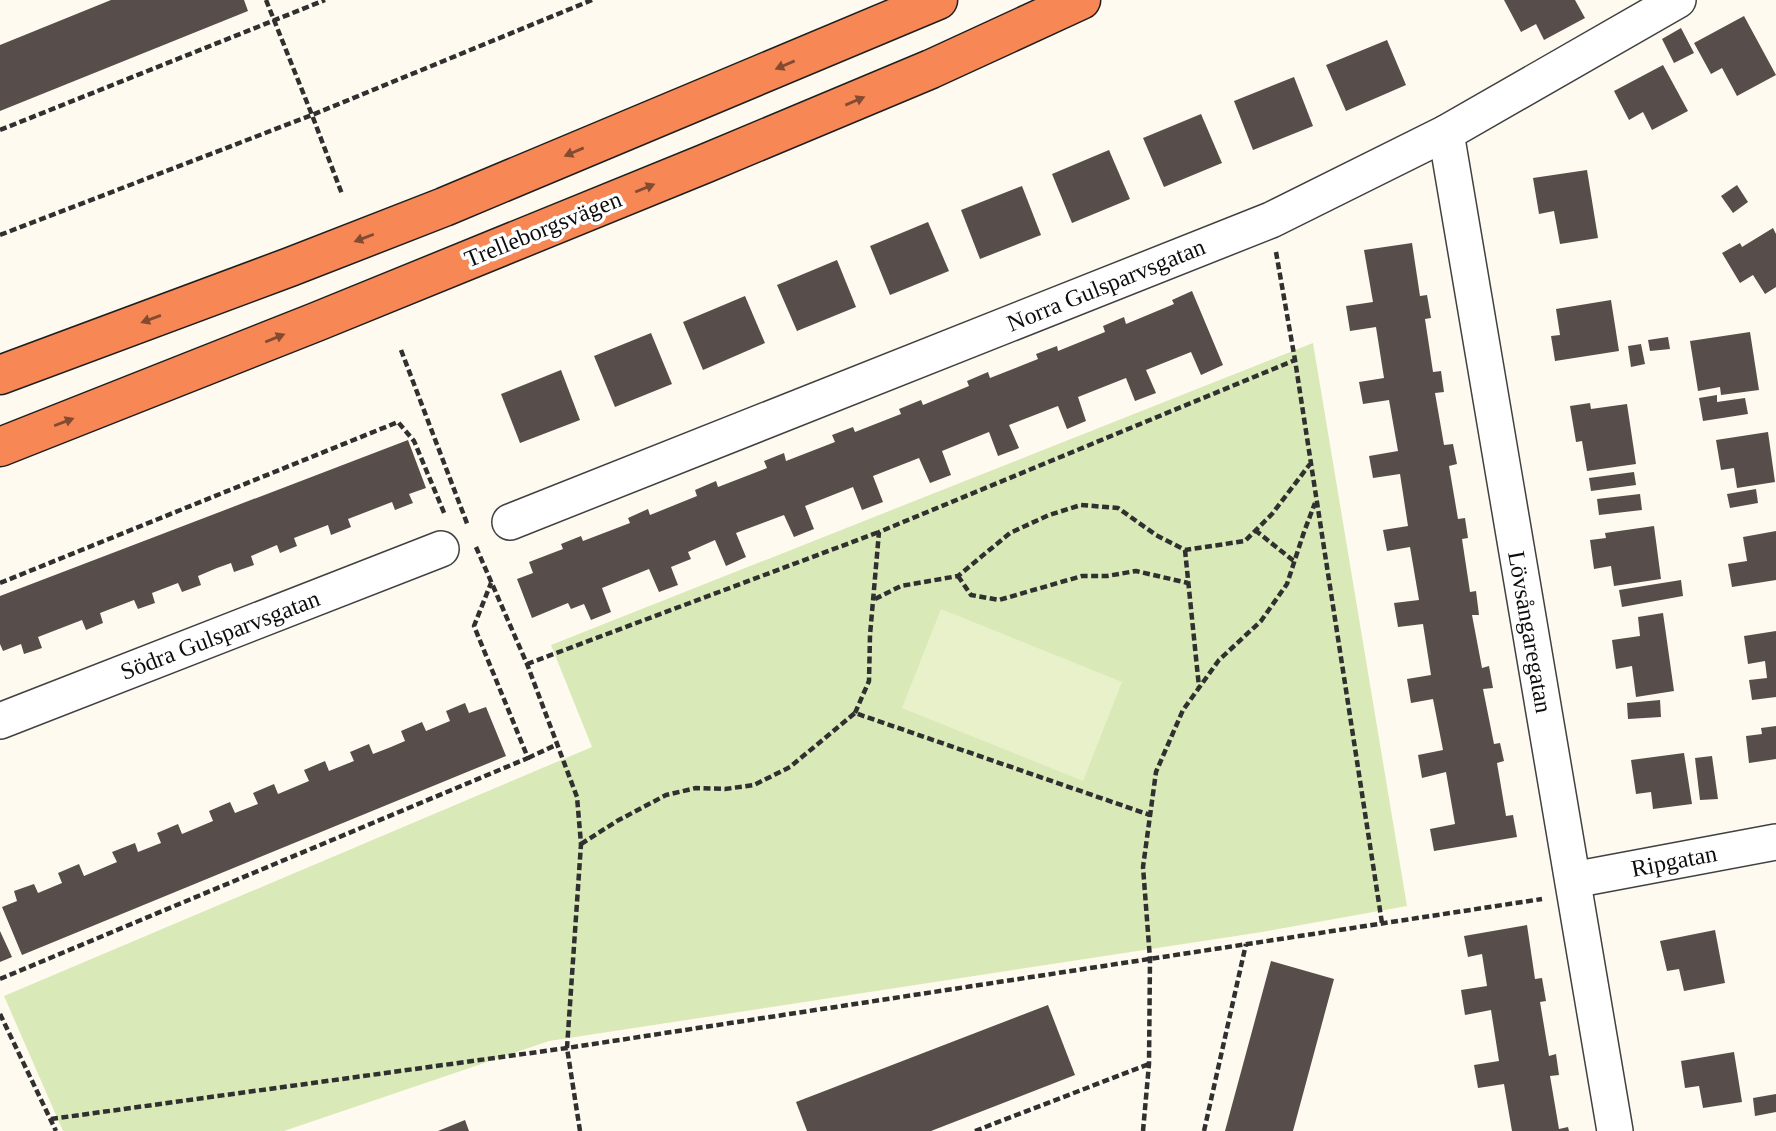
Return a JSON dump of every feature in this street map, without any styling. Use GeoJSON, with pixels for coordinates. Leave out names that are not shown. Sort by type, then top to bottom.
{"type":"FeatureCollection","features":[{"type":"Feature","properties":{"kind":"highway"},"geometry":{"type":"LineString","coordinates":[[0,375],[444,207],[937,0]]}},
{"type":"Feature","properties":{"kind":"highway","name":"Trelleborgsvägen"},"geometry":{"type":"LineString","coordinates":[[0,447],[704,164],[932,69],[1082,0]]}},
{"type":"Feature","properties":{"kind":"street","name":"Norra Gulsparvsgatan"},"geometry":{"type":"LineString","coordinates":[[510,522],[1271,220],[1446,133],[1678,0]]}},
{"type":"Feature","properties":{"kind":"street","name":"Lövsångaregatan"},"geometry":{"type":"LineString","coordinates":[[1446,133],[1615,1131]]}},
{"type":"Feature","properties":{"kind":"street","name":"Södra Gulsparvsgatan"},"geometry":{"type":"LineString","coordinates":[[0,720],[440,550]]}},
{"type":"Feature","properties":{"kind":"street","name":"Ripgatan"},"geometry":{"type":"LineString","coordinates":[[1574,887],[1776,842]]}},
{"type":"Feature","properties":{"kind":"path"},"geometry":{"type":"LineString","coordinates":[[266,0],[342,194]]}},
{"type":"Feature","properties":{"kind":"path"},"geometry":{"type":"LineString","coordinates":[[0,130],[325,0]]}},
{"type":"Feature","properties":{"kind":"path"},"geometry":{"type":"LineString","coordinates":[[0,235],[312,115],[592,0]]}},
{"type":"Feature","properties":{"kind":"path"},"geometry":{"type":"LineString","coordinates":[[1271,220],[1382,923]]}},
{"type":"Feature","properties":{"kind":"path"},"geometry":{"type":"LineString","coordinates":[[401,350],[472,537],[527,664],[577,797],[581,844],[567,1048],[580,1131]]}},
{"type":"Feature","properties":{"kind":"path"},"geometry":{"type":"LineString","coordinates":[[527,664],[879,532],[1295,360]]}},
{"type":"Feature","properties":{"kind":"path"},"geometry":{"type":"LineString","coordinates":[[0,583],[398,422],[414,441],[456,544],[440,550]]}},
{"type":"Feature","properties":{"kind":"path"},"geometry":{"type":"LineString","coordinates":[[874,600],[901,586],[958,576],[1010,533],[1049,515],[1081,505],[1118,509],[1156,535],[1185,550],[1245,541],[1272,514],[1311,462]]}},
{"type":"Feature","properties":{"kind":"path"},"geometry":{"type":"LineString","coordinates":[[1143,1131],[1149,1064],[1150,959],[1143,867],[1156,772],[1183,710],[1199,687],[1219,660],[1261,621],[1287,584],[1317,500]]}},
{"type":"Feature","properties":{"kind":"path"},"geometry":{"type":"LineString","coordinates":[[1255,530],[1294,562]]}},
{"type":"Feature","properties":{"kind":"path"},"geometry":{"type":"LineString","coordinates":[[581,844],[666,795],[696,788],[725,789],[754,785],[790,767],[855,713],[869,681],[879,532]]}},
{"type":"Feature","properties":{"kind":"path"},"geometry":{"type":"LineString","coordinates":[[1185,550],[1199,687]]}},
{"type":"Feature","properties":{"kind":"path"},"geometry":{"type":"LineString","coordinates":[[958,576],[971,595],[999,600],[1082,576],[1107,576],[1136,571],[1188,583]]}},
{"type":"Feature","properties":{"kind":"path"},"geometry":{"type":"LineString","coordinates":[[491,582],[474,626],[528,758]]}},
{"type":"Feature","properties":{"kind":"path"},"geometry":{"type":"LineString","coordinates":[[855,713],[1150,815]]}},
{"type":"Feature","properties":{"kind":"path"},"geometry":{"type":"LineString","coordinates":[[0,979],[558,744]]}},
{"type":"Feature","properties":{"kind":"path"},"geometry":{"type":"LineString","coordinates":[[51,1119],[567,1048],[1382,923],[1574,887]]}},
{"type":"Feature","properties":{"kind":"path"},"geometry":{"type":"LineString","coordinates":[[1204,1131],[1246,944]]}},
{"type":"Feature","properties":{"kind":"path"},"geometry":{"type":"LineString","coordinates":[[0,1014],[56,1131]]}},
{"type":"Feature","properties":{"kind":"path"},"geometry":{"type":"LineString","coordinates":[[975,1131],[1149,1064]]}},
{"type":"Feature","properties":{"kind":"green space"},"geometry":{"type":"Polygon","coordinates":[[[1313,343],[1407,906],[1262,932],[549,1041],[284,1131],[63,1131],[4,996],[592,747],[551,645],[1313,343]]]}},
{"type":"Feature","properties":{"kind":"green space"},"geometry":{"type":"Polygon","coordinates":[[[941,609],[1122,682],[1083,781],[902,708],[941,609]]]}},
{"type":"Feature","properties":{"kind":"building"},"geometry":{"type":"Polygon","coordinates":[[[111,0],[244,0],[248,11],[0,111],[0,45],[111,0]]]}},
{"type":"Feature","properties":{"kind":"building"},"geometry":{"type":"Polygon","coordinates":[[[1504,0],[1575,0],[1585,18],[1544,40],[1536,24],[1521,32],[1504,0]]]}},
{"type":"Feature","properties":{"kind":"building"},"geometry":{"type":"Polygon","coordinates":[[[1744,16],[1776,75],[1737,96],[1722,68],[1711,74],[1694,43],[1744,16]]]}},
{"type":"Feature","properties":{"kind":"building"},"geometry":{"type":"Polygon","coordinates":[[[1681,28],[1694,53],[1674,63],[1662,39],[1681,28]]]}},
{"type":"Feature","properties":{"kind":"building"},"geometry":{"type":"Polygon","coordinates":[[[1387,40],[1406,85],[1346,111],[1326,65],[1387,40]]]}},
{"type":"Feature","properties":{"kind":"building"},"geometry":{"type":"Polygon","coordinates":[[[1663,65],[1688,111],[1652,130],[1643,112],[1629,120],[1614,91],[1663,65]]]}},
{"type":"Feature","properties":{"kind":"building"},"geometry":{"type":"Polygon","coordinates":[[[1294,77],[1313,126],[1253,150],[1234,101],[1294,77]]]}},
{"type":"Feature","properties":{"kind":"building"},"geometry":{"type":"Polygon","coordinates":[[[1201,114],[1222,163],[1164,187],[1143,138],[1201,114]]]}},
{"type":"Feature","properties":{"kind":"building"},"geometry":{"type":"Polygon","coordinates":[[[1109,150],[1130,199],[1072,223],[1052,174],[1109,150]]]}},
{"type":"Feature","properties":{"kind":"building"},"geometry":{"type":"Polygon","coordinates":[[[1587,170],[1598,238],[1560,244],[1554,211],[1539,214],[1533,178],[1587,170]]]}},
{"type":"Feature","properties":{"kind":"building"},"geometry":{"type":"Polygon","coordinates":[[[1737,185],[1748,202],[1733,213],[1721,196],[1737,185]]]}},
{"type":"Feature","properties":{"kind":"building"},"geometry":{"type":"Polygon","coordinates":[[[1022,186],[1041,235],[980,259],[961,210],[1022,186]]]}},
{"type":"Feature","properties":{"kind":"building"},"geometry":{"type":"Polygon","coordinates":[[[928,222],[949,271],[890,295],[870,246],[928,222]]]}},
{"type":"Feature","properties":{"kind":"building"},"geometry":{"type":"Polygon","coordinates":[[[1773,228],[1776,234],[1776,287],[1765,294],[1753,275],[1740,283],[1722,253],[1740,243],[1742,247],[1773,228]]]}},
{"type":"Feature","properties":{"kind":"building"},"geometry":{"type":"Polygon","coordinates":[[[1412,243],[1420,296],[1427,295],[1431,318],[1425,319],[1433,372],[1441,371],[1444,392],[1435,393],[1444,445],[1453,444],[1457,464],[1449,466],[1458,519],[1465,518],[1468,538],[1462,539],[1470,592],[1476,591],[1479,615],[1472,615],[1482,668],[1489,666],[1493,688],[1483,689],[1494,744],[1500,743],[1504,761],[1497,763],[1506,816],[1513,815],[1517,837],[1434,851],[1430,829],[1455,824],[1446,772],[1422,778],[1418,755],[1443,750],[1433,699],[1411,703],[1407,679],[1431,675],[1423,624],[1398,627],[1394,603],[1419,600],[1410,547],[1387,551],[1383,530],[1408,526],[1400,474],[1373,478],[1369,456],[1398,451],[1389,400],[1363,404],[1359,382],[1384,378],[1376,327],[1350,331],[1346,306],[1373,302],[1364,250],[1412,243]]]}},
{"type":"Feature","properties":{"kind":"building"},"geometry":{"type":"Polygon","coordinates":[[[837,260],[856,307],[797,331],[777,285],[837,260]]]}},
{"type":"Feature","properties":{"kind":"building"},"geometry":{"type":"Polygon","coordinates":[[[1192,291],[1223,365],[1201,375],[1191,352],[1146,370],[1156,393],[1135,401],[1126,378],[1078,397],[1086,421],[1067,429],[1058,406],[1009,425],[1019,448],[998,456],[989,432],[942,451],[951,475],[930,483],[919,458],[873,476],[883,502],[862,510],[853,487],[805,506],[814,529],[794,537],[784,515],[736,533],[746,557],[726,566],[715,540],[688,552],[691,559],[671,567],[678,585],[659,592],[649,569],[602,588],[611,612],[591,620],[584,604],[571,609],[568,603],[532,618],[517,579],[533,573],[529,562],[563,549],[561,544],[581,536],[583,541],[630,523],[628,518],[648,509],[650,515],[697,496],[695,490],[716,481],[718,487],[767,468],[764,461],[784,453],[786,461],[835,442],[832,435],[853,427],[855,432],[901,414],[899,409],[921,400],[923,405],[969,386],[967,381],[988,372],[990,378],[1038,359],[1036,354],[1057,346],[1058,351],[1105,332],[1103,326],[1124,317],[1126,324],[1174,304],[1172,300],[1192,291]]]}},
{"type":"Feature","properties":{"kind":"building"},"geometry":{"type":"Polygon","coordinates":[[[745,296],[765,343],[703,370],[683,322],[745,296]]]}},
{"type":"Feature","properties":{"kind":"building"},"geometry":{"type":"Polygon","coordinates":[[[1611,300],[1619,351],[1555,361],[1551,336],[1560,335],[1556,309],[1611,300]]]}},
{"type":"Feature","properties":{"kind":"building"},"geometry":{"type":"Polygon","coordinates":[[[1750,332],[1759,390],[1721,395],[1720,387],[1698,391],[1690,341],[1750,332]]]}},
{"type":"Feature","properties":{"kind":"building"},"geometry":{"type":"Polygon","coordinates":[[[651,333],[672,384],[615,407],[594,356],[651,333]]]}},
{"type":"Feature","properties":{"kind":"building"},"geometry":{"type":"Polygon","coordinates":[[[1668,337],[1670,349],[1650,351],[1648,340],[1668,337]]]}},
{"type":"Feature","properties":{"kind":"building"},"geometry":{"type":"Polygon","coordinates":[[[1641,344],[1645,364],[1631,367],[1628,346],[1641,344]]]}},
{"type":"Feature","properties":{"kind":"building"},"geometry":{"type":"Polygon","coordinates":[[[561,370],[580,420],[520,443],[501,394],[561,370]]]}},
{"type":"Feature","properties":{"kind":"building"},"geometry":{"type":"Polygon","coordinates":[[[1717,395],[1717,402],[1745,398],[1748,414],[1703,421],[1699,398],[1717,395]]]}},
{"type":"Feature","properties":{"kind":"building"},"geometry":{"type":"Polygon","coordinates":[[[1590,403],[1591,409],[1627,404],[1636,464],[1587,471],[1582,441],[1576,442],[1570,406],[1590,403]]]}},
{"type":"Feature","properties":{"kind":"building"},"geometry":{"type":"Polygon","coordinates":[[[1768,432],[1775,482],[1737,488],[1734,468],[1721,470],[1716,440],[1768,432]]]}},
{"type":"Feature","properties":{"kind":"building"},"geometry":{"type":"Polygon","coordinates":[[[408,440],[426,488],[409,494],[413,503],[395,510],[392,502],[348,519],[351,527],[331,535],[328,525],[294,538],[297,546],[280,553],[277,545],[251,556],[254,565],[234,572],[231,563],[198,576],[201,585],[182,592],[178,583],[152,593],[155,603],[138,609],[134,600],[100,613],[103,623],[86,630],[82,620],[38,637],[42,648],[24,654],[21,644],[3,651],[0,644],[0,596],[408,440]]]}},
{"type":"Feature","properties":{"kind":"building"},"geometry":{"type":"Polygon","coordinates":[[[1634,472],[1636,485],[1591,491],[1589,478],[1634,472]]]}},
{"type":"Feature","properties":{"kind":"building"},"geometry":{"type":"Polygon","coordinates":[[[1756,489],[1758,503],[1730,508],[1727,494],[1756,489]]]}},
{"type":"Feature","properties":{"kind":"building"},"geometry":{"type":"Polygon","coordinates":[[[1640,494],[1642,510],[1599,515],[1597,499],[1640,494]]]}},
{"type":"Feature","properties":{"kind":"building"},"geometry":{"type":"Polygon","coordinates":[[[1654,526],[1661,579],[1614,586],[1611,566],[1594,569],[1590,540],[1606,538],[1605,533],[1654,526]]]}},
{"type":"Feature","properties":{"kind":"building"},"geometry":{"type":"Polygon","coordinates":[[[1776,531],[1776,580],[1732,587],[1728,564],[1747,561],[1743,537],[1776,531]]]}},
{"type":"Feature","properties":{"kind":"building"},"geometry":{"type":"Polygon","coordinates":[[[1681,580],[1683,596],[1622,607],[1619,590],[1681,580]]]}},
{"type":"Feature","properties":{"kind":"building"},"geometry":{"type":"Polygon","coordinates":[[[1663,613],[1674,691],[1636,697],[1632,666],[1616,669],[1612,640],[1640,636],[1638,617],[1663,613]]]}},
{"type":"Feature","properties":{"kind":"building"},"geometry":{"type":"Polygon","coordinates":[[[1776,631],[1776,697],[1752,700],[1749,680],[1767,678],[1765,661],[1748,664],[1744,636],[1776,631]]]}},
{"type":"Feature","properties":{"kind":"building"},"geometry":{"type":"Polygon","coordinates":[[[1660,700],[1661,717],[1628,719],[1627,703],[1660,700]]]}},
{"type":"Feature","properties":{"kind":"building"},"geometry":{"type":"Polygon","coordinates":[[[465,703],[469,713],[486,707],[506,756],[22,955],[2,907],[17,901],[14,891],[34,884],[38,893],[62,883],[58,873],[79,864],[84,876],[117,862],[112,852],[135,843],[138,852],[161,843],[157,833],[178,824],[182,834],[213,821],[209,811],[230,802],[235,813],[258,804],[253,793],[274,784],[278,794],[309,781],[304,770],[325,761],[329,771],[354,761],[350,752],[369,744],[373,754],[391,747],[405,741],[401,731],[422,722],[426,731],[450,721],[446,711],[465,703]]]}},
{"type":"Feature","properties":{"kind":"building"},"geometry":{"type":"Polygon","coordinates":[[[1776,726],[1776,759],[1749,763],[1746,736],[1762,734],[1761,728],[1776,726]]]}},
{"type":"Feature","properties":{"kind":"building"},"geometry":{"type":"Polygon","coordinates":[[[1684,753],[1692,804],[1653,809],[1651,792],[1636,794],[1631,760],[1684,753]]]}},
{"type":"Feature","properties":{"kind":"building"},"geometry":{"type":"Polygon","coordinates":[[[1712,756],[1718,799],[1700,800],[1695,758],[1712,756]]]}},
{"type":"Feature","properties":{"kind":"building"},"geometry":{"type":"Polygon","coordinates":[[[1527,925],[1535,979],[1542,978],[1546,1001],[1540,1002],[1549,1056],[1556,1054],[1559,1075],[1550,1076],[1559,1129],[1568,1127],[1569,1131],[1512,1131],[1504,1084],[1478,1088],[1474,1065],[1499,1061],[1491,1010],[1465,1015],[1461,990],[1487,986],[1482,954],[1468,957],[1464,936],[1527,925]]]}},
{"type":"Feature","properties":{"kind":"building"},"geometry":{"type":"Polygon","coordinates":[[[1715,930],[1725,983],[1684,991],[1679,969],[1667,971],[1660,941],[1715,930]]]}},
{"type":"Feature","properties":{"kind":"building"},"geometry":{"type":"Polygon","coordinates":[[[0,931],[12,957],[0,962],[0,931]]]}},
{"type":"Feature","properties":{"kind":"building"},"geometry":{"type":"Polygon","coordinates":[[[1271,961],[1334,979],[1293,1131],[1225,1131],[1271,961]]]}},
{"type":"Feature","properties":{"kind":"building"},"geometry":{"type":"Polygon","coordinates":[[[1048,1005],[1075,1075],[931,1131],[807,1131],[796,1102],[1048,1005]]]}},
{"type":"Feature","properties":{"kind":"building"},"geometry":{"type":"Polygon","coordinates":[[[1734,1052],[1742,1102],[1703,1108],[1699,1086],[1685,1088],[1681,1061],[1734,1052]]]}},
{"type":"Feature","properties":{"kind":"building"},"geometry":{"type":"Polygon","coordinates":[[[1776,1094],[1776,1112],[1755,1116],[1753,1098],[1776,1094]]]}},
{"type":"Feature","properties":{"kind":"building"},"geometry":{"type":"Polygon","coordinates":[[[465,1120],[469,1131],[438,1131],[465,1120]]]}}]}
